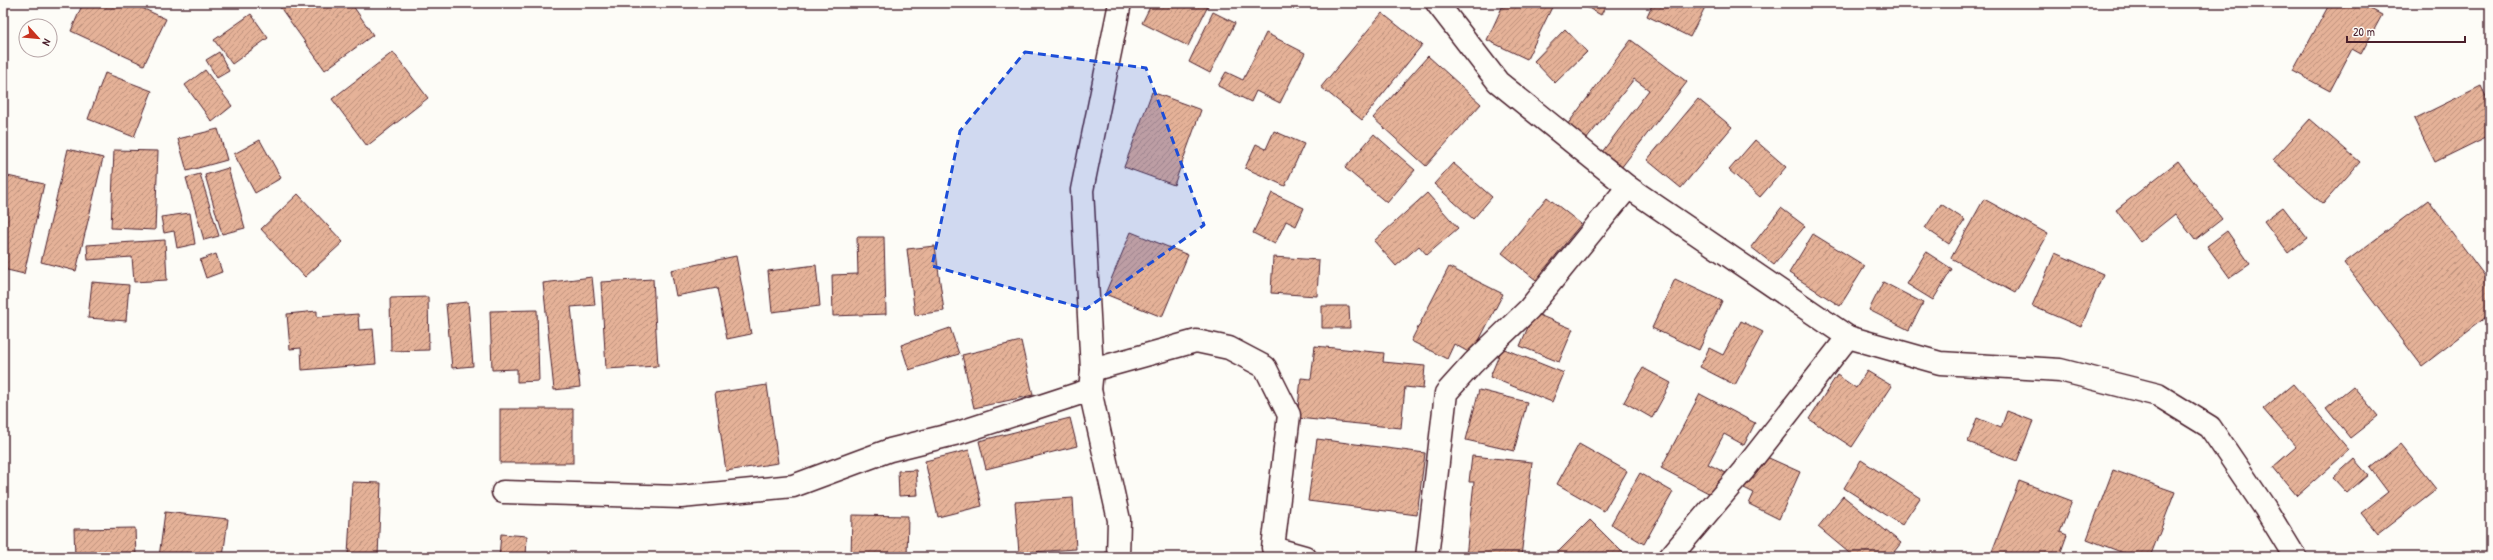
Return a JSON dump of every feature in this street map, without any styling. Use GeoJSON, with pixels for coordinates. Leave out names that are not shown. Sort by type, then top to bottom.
{"type":"FeatureCollection","features":[{"type":"Feature","properties":{"kind":"street"},"geometry":{"type":"LineString","coordinates":[[1118,557],[1119,520],[1091,380],[1082,190],[1120,3]]}},
{"type":"Feature","properties":{"kind":"street"},"geometry":{"type":"LineString","coordinates":[[1437,3],[1498,82],[1628,187],[1848,337],[1940,363],[2060,370],[2158,395],[2210,427],[2266,508],[2295,557]]}},
{"type":"Feature","properties":{"kind":"street"},"geometry":{"type":"LineString","coordinates":[[1427,557],[1446,393],[1529,309],[1628,187]]}},
{"type":"Feature","properties":{"kind":"street"},"geometry":{"type":"LineString","coordinates":[[1670,557],[1743,471],[1848,337]]}},
{"type":"Feature","properties":{"kind":"street"},"geometry":{"type":"LineString","coordinates":[[503,492],[681,497],[793,486],[890,450],[958,433],[1091,380],[1196,341],[1229,348],[1265,367],[1289,415],[1273,548],[1305,557]]}},
{"type":"Feature","properties":{"kind":"highlighted area"},"geometry":{"type":"Polygon","coordinates":[[[1025,52],[1146,68],[1204,225],[1086,309],[932,266],[960,131],[1025,52]]]}},
{"type":"Feature","properties":{"kind":"building"},"geometry":{"type":"Polygon","coordinates":[[[83,3],[131,3],[166,19],[144,65],[71,31],[83,3]]]}},
{"type":"Feature","properties":{"kind":"building"},"geometry":{"type":"Polygon","coordinates":[[[277,3],[351,3],[373,35],[325,70],[277,3]]]}},
{"type":"Feature","properties":{"kind":"building"},"geometry":{"type":"Polygon","coordinates":[[[1152,3],[1202,3],[1208,6],[1188,46],[1142,23],[1152,3]]]}},
{"type":"Feature","properties":{"kind":"building"},"geometry":{"type":"Polygon","coordinates":[[[1284,3],[1301,3],[1298,10],[1284,3]]]}},
{"type":"Feature","properties":{"kind":"building"},"geometry":{"type":"Polygon","coordinates":[[[1504,3],[1554,3],[1527,59],[1487,40],[1504,3]]]}},
{"type":"Feature","properties":{"kind":"building"},"geometry":{"type":"Polygon","coordinates":[[[1579,3],[1607,3],[1601,15],[1579,3]]]}},
{"type":"Feature","properties":{"kind":"building"},"geometry":{"type":"Polygon","coordinates":[[[1653,3],[1707,3],[1690,37],[1647,16],[1653,3]]]}},
{"type":"Feature","properties":{"kind":"building"},"geometry":{"type":"Polygon","coordinates":[[[2330,3],[2359,3],[2382,15],[2361,54],[2352,49],[2330,91],[2293,71],[2330,3]]]}},
{"type":"Feature","properties":{"kind":"building"},"geometry":{"type":"Polygon","coordinates":[[[1213,12],[1235,23],[1210,73],[1189,62],[1213,12]]]}},
{"type":"Feature","properties":{"kind":"building"},"geometry":{"type":"Polygon","coordinates":[[[1382,13],[1422,45],[1362,120],[1321,87],[1382,13]]]}},
{"type":"Feature","properties":{"kind":"building"},"geometry":{"type":"Polygon","coordinates":[[[251,14],[268,38],[232,64],[214,40],[251,14]]]}},
{"type":"Feature","properties":{"kind":"building"},"geometry":{"type":"Polygon","coordinates":[[[1565,29],[1587,52],[1555,83],[1534,61],[1565,29]]]}},
{"type":"Feature","properties":{"kind":"building"},"geometry":{"type":"Polygon","coordinates":[[[1266,33],[1305,53],[1280,103],[1256,91],[1251,102],[1218,86],[1226,72],[1243,80],[1266,33]]]}},
{"type":"Feature","properties":{"kind":"building"},"geometry":{"type":"Polygon","coordinates":[[[1631,40],[1687,82],[1621,168],[1602,152],[1649,90],[1634,79],[1586,140],[1567,125],[1631,40]]]}},
{"type":"Feature","properties":{"kind":"building"},"geometry":{"type":"Polygon","coordinates":[[[219,52],[229,71],[217,78],[206,60],[219,52]]]}},
{"type":"Feature","properties":{"kind":"building"},"geometry":{"type":"Polygon","coordinates":[[[393,52],[428,98],[367,146],[332,99],[393,52]]]}},
{"type":"Feature","properties":{"kind":"building"},"geometry":{"type":"Polygon","coordinates":[[[1428,56],[1481,104],[1426,166],[1373,118],[1428,56]]]}},
{"type":"Feature","properties":{"kind":"building"},"geometry":{"type":"Polygon","coordinates":[[[205,70],[232,106],[212,122],[185,85],[205,70]]]}},
{"type":"Feature","properties":{"kind":"building"},"geometry":{"type":"Polygon","coordinates":[[[105,73],[152,91],[134,137],[88,119],[105,73]]]}},
{"type":"Feature","properties":{"kind":"building"},"geometry":{"type":"Polygon","coordinates":[[[2481,86],[2490,105],[2490,135],[2435,162],[2414,119],[2481,86]]]}},
{"type":"Feature","properties":{"kind":"building"},"geometry":{"type":"Polygon","coordinates":[[[1152,92],[1201,110],[1174,185],[1124,167],[1152,92]]]}},
{"type":"Feature","properties":{"kind":"building"},"geometry":{"type":"Polygon","coordinates":[[[1698,99],[1732,127],[1681,188],[1647,160],[1698,99]]]}},
{"type":"Feature","properties":{"kind":"building"},"geometry":{"type":"Polygon","coordinates":[[[2310,119],[2360,162],[2323,204],[2273,160],[2310,119]]]}},
{"type":"Feature","properties":{"kind":"building"},"geometry":{"type":"Polygon","coordinates":[[[218,129],[227,160],[187,171],[178,139],[218,129]]]}},
{"type":"Feature","properties":{"kind":"building"},"geometry":{"type":"Polygon","coordinates":[[[1274,131],[1304,144],[1285,186],[1245,168],[1256,144],[1266,149],[1274,131]]]}},
{"type":"Feature","properties":{"kind":"building"},"geometry":{"type":"Polygon","coordinates":[[[1374,134],[1415,170],[1387,203],[1345,168],[1374,134]]]}},
{"type":"Feature","properties":{"kind":"building"},"geometry":{"type":"Polygon","coordinates":[[[260,140],[281,178],[255,193],[234,154],[260,140]]]}},
{"type":"Feature","properties":{"kind":"building"},"geometry":{"type":"Polygon","coordinates":[[[1755,140],[1786,167],[1760,197],[1729,170],[1755,140]]]}},
{"type":"Feature","properties":{"kind":"building"},"geometry":{"type":"Polygon","coordinates":[[[68,149],[103,158],[76,271],[41,262],[68,149]]]}},
{"type":"Feature","properties":{"kind":"building"},"geometry":{"type":"Polygon","coordinates":[[[114,150],[158,151],[155,230],[111,228],[114,150]]]}},
{"type":"Feature","properties":{"kind":"building"},"geometry":{"type":"Polygon","coordinates":[[[2178,161],[2222,219],[2195,240],[2175,214],[2140,242],[2116,210],[2178,161]]]}},
{"type":"Feature","properties":{"kind":"building"},"geometry":{"type":"Polygon","coordinates":[[[1453,163],[1492,197],[1473,219],[1434,184],[1453,163]]]}},
{"type":"Feature","properties":{"kind":"building"},"geometry":{"type":"Polygon","coordinates":[[[228,168],[245,228],[222,234],[205,175],[228,168]]]}},
{"type":"Feature","properties":{"kind":"building"},"geometry":{"type":"Polygon","coordinates":[[[200,174],[219,236],[204,240],[186,178],[200,174]]]}},
{"type":"Feature","properties":{"kind":"building"},"geometry":{"type":"Polygon","coordinates":[[[3,175],[44,184],[24,274],[3,269],[3,175]]]}},
{"type":"Feature","properties":{"kind":"building"},"geometry":{"type":"Polygon","coordinates":[[[1272,193],[1304,208],[1296,226],[1286,221],[1275,244],[1253,233],[1272,193]]]}},
{"type":"Feature","properties":{"kind":"building"},"geometry":{"type":"Polygon","coordinates":[[[1427,193],[1458,228],[1427,255],[1419,246],[1396,266],[1374,241],[1427,193]]]}},
{"type":"Feature","properties":{"kind":"building"},"geometry":{"type":"Polygon","coordinates":[[[298,194],[343,242],[305,277],[261,229],[298,194]]]}},
{"type":"Feature","properties":{"kind":"building"},"geometry":{"type":"Polygon","coordinates":[[[1547,197],[1581,224],[1536,280],[1502,253],[1547,197]]]}},
{"type":"Feature","properties":{"kind":"building"},"geometry":{"type":"Polygon","coordinates":[[[1984,199],[2048,234],[2015,293],[1951,258],[1984,199]]]}},
{"type":"Feature","properties":{"kind":"building"},"geometry":{"type":"Polygon","coordinates":[[[2428,200],[2490,283],[2490,314],[2422,366],[2344,263],[2428,200]]]}},
{"type":"Feature","properties":{"kind":"building"},"geometry":{"type":"Polygon","coordinates":[[[1941,204],[1965,220],[1949,244],[1925,228],[1941,204]]]}},
{"type":"Feature","properties":{"kind":"building"},"geometry":{"type":"Polygon","coordinates":[[[2283,207],[2307,238],[2288,253],[2264,221],[2283,207]]]}},
{"type":"Feature","properties":{"kind":"building"},"geometry":{"type":"Polygon","coordinates":[[[1781,208],[1805,226],[1774,265],[1751,247],[1781,208]]]}},
{"type":"Feature","properties":{"kind":"building"},"geometry":{"type":"Polygon","coordinates":[[[190,213],[195,244],[177,248],[174,231],[164,233],[161,217],[190,213]]]}},
{"type":"Feature","properties":{"kind":"building"},"geometry":{"type":"Polygon","coordinates":[[[2227,231],[2250,264],[2230,278],[2207,246],[2227,231]]]}},
{"type":"Feature","properties":{"kind":"building"},"geometry":{"type":"Polygon","coordinates":[[[1131,232],[1188,255],[1162,317],[1105,294],[1131,232]]]}},
{"type":"Feature","properties":{"kind":"building"},"geometry":{"type":"Polygon","coordinates":[[[1813,234],[1865,266],[1840,306],[1789,273],[1813,234]]]}},
{"type":"Feature","properties":{"kind":"building"},"geometry":{"type":"Polygon","coordinates":[[[857,237],[884,237],[886,314],[833,316],[832,275],[858,274],[857,237]]]}},
{"type":"Feature","properties":{"kind":"building"},"geometry":{"type":"Polygon","coordinates":[[[165,240],[167,280],[134,282],[132,257],[88,260],[87,245],[165,240]]]}},
{"type":"Feature","properties":{"kind":"building"},"geometry":{"type":"Polygon","coordinates":[[[935,246],[944,311],[915,315],[907,249],[935,246]]]}},
{"type":"Feature","properties":{"kind":"building"},"geometry":{"type":"Polygon","coordinates":[[[1926,252],[1952,269],[1933,300],[1907,284],[1926,252]]]}},
{"type":"Feature","properties":{"kind":"building"},"geometry":{"type":"Polygon","coordinates":[[[2055,253],[2103,274],[2081,327],[2032,306],[2055,253]]]}},
{"type":"Feature","properties":{"kind":"building"},"geometry":{"type":"Polygon","coordinates":[[[216,254],[222,272],[206,278],[200,260],[216,254]]]}},
{"type":"Feature","properties":{"kind":"building"},"geometry":{"type":"Polygon","coordinates":[[[736,256],[751,334],[727,339],[717,288],[676,296],[671,270],[736,256]]]}},
{"type":"Feature","properties":{"kind":"building"},"geometry":{"type":"Polygon","coordinates":[[[1273,257],[1319,260],[1317,296],[1271,293],[1273,257]]]}},
{"type":"Feature","properties":{"kind":"building"},"geometry":{"type":"Polygon","coordinates":[[[816,265],[820,306],[772,312],[768,271],[816,265]]]}},
{"type":"Feature","properties":{"kind":"building"},"geometry":{"type":"Polygon","coordinates":[[[1449,267],[1503,294],[1472,354],[1454,344],[1447,359],[1411,341],[1449,267]]]}},
{"type":"Feature","properties":{"kind":"building"},"geometry":{"type":"Polygon","coordinates":[[[592,277],[595,305],[571,307],[580,387],[554,390],[543,283],[592,277]]]}},
{"type":"Feature","properties":{"kind":"building"},"geometry":{"type":"Polygon","coordinates":[[[653,279],[658,366],[606,369],[601,282],[653,279]]]}},
{"type":"Feature","properties":{"kind":"building"},"geometry":{"type":"Polygon","coordinates":[[[1675,279],[1722,301],[1699,350],[1652,328],[1675,279]]]}},
{"type":"Feature","properties":{"kind":"building"},"geometry":{"type":"Polygon","coordinates":[[[92,282],[129,285],[126,321],[88,318],[92,282]]]}},
{"type":"Feature","properties":{"kind":"building"},"geometry":{"type":"Polygon","coordinates":[[[1883,282],[1923,303],[1909,330],[1869,310],[1883,282]]]}},
{"type":"Feature","properties":{"kind":"building"},"geometry":{"type":"Polygon","coordinates":[[[428,297],[429,350],[391,351],[390,298],[428,297]]]}},
{"type":"Feature","properties":{"kind":"building"},"geometry":{"type":"Polygon","coordinates":[[[468,302],[473,366],[452,368],[446,304],[468,302]]]}},
{"type":"Feature","properties":{"kind":"building"},"geometry":{"type":"Polygon","coordinates":[[[1322,306],[1349,306],[1350,328],[1322,328],[1322,306]]]}},
{"type":"Feature","properties":{"kind":"building"},"geometry":{"type":"Polygon","coordinates":[[[537,310],[539,381],[517,382],[517,369],[492,370],[490,311],[537,310]]]}},
{"type":"Feature","properties":{"kind":"building"},"geometry":{"type":"Polygon","coordinates":[[[317,311],[317,317],[358,314],[359,330],[373,329],[376,364],[302,370],[301,348],[290,349],[287,314],[317,311]]]}},
{"type":"Feature","properties":{"kind":"building"},"geometry":{"type":"Polygon","coordinates":[[[1534,313],[1573,329],[1559,362],[1520,346],[1534,313]]]}},
{"type":"Feature","properties":{"kind":"building"},"geometry":{"type":"Polygon","coordinates":[[[1741,321],[1763,332],[1735,385],[1700,367],[1709,348],[1723,355],[1741,321]]]}},
{"type":"Feature","properties":{"kind":"building"},"geometry":{"type":"Polygon","coordinates":[[[950,328],[959,354],[909,370],[901,345],[950,328]]]}},
{"type":"Feature","properties":{"kind":"building"},"geometry":{"type":"Polygon","coordinates":[[[1021,341],[1033,395],[974,408],[962,355],[1021,341]]]}},
{"type":"Feature","properties":{"kind":"building"},"geometry":{"type":"Polygon","coordinates":[[[1315,346],[1384,353],[1383,362],[1425,366],[1423,389],[1405,387],[1401,428],[1297,418],[1301,378],[1311,379],[1315,346]]]}},
{"type":"Feature","properties":{"kind":"building"},"geometry":{"type":"Polygon","coordinates":[[[1502,348],[1564,373],[1552,402],[1490,377],[1502,348]]]}},
{"type":"Feature","properties":{"kind":"building"},"geometry":{"type":"Polygon","coordinates":[[[1643,368],[1671,383],[1652,418],[1624,402],[1643,368]]]}},
{"type":"Feature","properties":{"kind":"building"},"geometry":{"type":"Polygon","coordinates":[[[1867,371],[1892,386],[1852,447],[1809,419],[1837,375],[1856,388],[1867,371]]]}},
{"type":"Feature","properties":{"kind":"building"},"geometry":{"type":"Polygon","coordinates":[[[2293,384],[2349,450],[2297,496],[2273,467],[2296,447],[2263,409],[2293,384]]]}},
{"type":"Feature","properties":{"kind":"building"},"geometry":{"type":"Polygon","coordinates":[[[767,385],[778,463],[726,471],[715,393],[767,385]]]}},
{"type":"Feature","properties":{"kind":"building"},"geometry":{"type":"Polygon","coordinates":[[[2353,386],[2378,416],[2350,438],[2326,408],[2353,386]]]}},
{"type":"Feature","properties":{"kind":"building"},"geometry":{"type":"Polygon","coordinates":[[[1479,390],[1527,402],[1514,451],[1466,440],[1479,390]]]}},
{"type":"Feature","properties":{"kind":"building"},"geometry":{"type":"Polygon","coordinates":[[[1700,394],[1755,423],[1744,445],[1724,434],[1708,464],[1728,474],[1716,497],[1661,468],[1700,394]]]}},
{"type":"Feature","properties":{"kind":"building"},"geometry":{"type":"Polygon","coordinates":[[[500,409],[573,409],[573,463],[500,463],[500,409]]]}},
{"type":"Feature","properties":{"kind":"building"},"geometry":{"type":"Polygon","coordinates":[[[2007,411],[2033,421],[2017,461],[1968,442],[1977,418],[2001,428],[2007,411]]]}},
{"type":"Feature","properties":{"kind":"building"},"geometry":{"type":"Polygon","coordinates":[[[1070,418],[1077,446],[986,469],[979,441],[1070,418]]]}},
{"type":"Feature","properties":{"kind":"building"},"geometry":{"type":"Polygon","coordinates":[[[1317,439],[1425,453],[1417,515],[1308,501],[1317,439]]]}},
{"type":"Feature","properties":{"kind":"building"},"geometry":{"type":"Polygon","coordinates":[[[1579,444],[1627,471],[1604,511],[1557,484],[1579,444]]]}},
{"type":"Feature","properties":{"kind":"building"},"geometry":{"type":"Polygon","coordinates":[[[2400,444],[2436,489],[2378,534],[2361,513],[2388,492],[2370,468],[2400,444]]]}},
{"type":"Feature","properties":{"kind":"building"},"geometry":{"type":"Polygon","coordinates":[[[969,450],[982,506],[938,517],[925,461],[969,450]]]}},
{"type":"Feature","properties":{"kind":"building"},"geometry":{"type":"Polygon","coordinates":[[[1760,454],[1800,472],[1779,519],[1749,504],[1754,493],[1744,488],[1760,454]]]}},
{"type":"Feature","properties":{"kind":"building"},"geometry":{"type":"Polygon","coordinates":[[[1472,456],[1532,462],[1521,557],[1466,557],[1474,482],[1469,482],[1472,456]]]}},
{"type":"Feature","properties":{"kind":"building"},"geometry":{"type":"Polygon","coordinates":[[[2354,459],[2368,475],[2347,493],[2333,478],[2354,459]]]}},
{"type":"Feature","properties":{"kind":"building"},"geometry":{"type":"Polygon","coordinates":[[[1861,460],[1920,498],[1902,525],[1844,488],[1861,460]]]}},
{"type":"Feature","properties":{"kind":"building"},"geometry":{"type":"Polygon","coordinates":[[[916,470],[918,495],[899,496],[898,471],[916,470]]]}},
{"type":"Feature","properties":{"kind":"building"},"geometry":{"type":"Polygon","coordinates":[[[2113,470],[2175,492],[2150,557],[2134,557],[2087,539],[2113,470]]]}},
{"type":"Feature","properties":{"kind":"building"},"geometry":{"type":"Polygon","coordinates":[[[1640,473],[1673,492],[1644,544],[1611,524],[1640,473]]]}},
{"type":"Feature","properties":{"kind":"building"},"geometry":{"type":"Polygon","coordinates":[[[2019,481],[2072,501],[2060,532],[2067,535],[2059,557],[1990,557],[2019,481]]]}},
{"type":"Feature","properties":{"kind":"building"},"geometry":{"type":"Polygon","coordinates":[[[352,482],[381,483],[378,556],[348,555],[352,482]]]}},
{"type":"Feature","properties":{"kind":"building"},"geometry":{"type":"Polygon","coordinates":[[[1843,496],[1901,543],[1890,557],[1854,557],[1818,527],[1843,496]]]}},
{"type":"Feature","properties":{"kind":"building"},"geometry":{"type":"Polygon","coordinates":[[[1073,498],[1076,549],[1019,553],[1015,502],[1073,498]]]}},
{"type":"Feature","properties":{"kind":"building"},"geometry":{"type":"Polygon","coordinates":[[[165,512],[228,519],[223,557],[159,557],[165,512]]]}},
{"type":"Feature","properties":{"kind":"building"},"geometry":{"type":"Polygon","coordinates":[[[852,515],[908,516],[907,557],[851,557],[852,515]]]}},
{"type":"Feature","properties":{"kind":"building"},"geometry":{"type":"Polygon","coordinates":[[[1590,520],[1627,557],[1553,557],[1590,520]]]}},
{"type":"Feature","properties":{"kind":"building"},"geometry":{"type":"Polygon","coordinates":[[[135,528],[136,557],[75,557],[74,529],[135,528]]]}},
{"type":"Feature","properties":{"kind":"building"},"geometry":{"type":"Polygon","coordinates":[[[501,534],[527,536],[526,557],[499,557],[501,534]]]}},
{"type":"Feature","properties":{"kind":"building"},"geometry":{"type":"Polygon","coordinates":[[[770,553],[806,556],[806,557],[770,557],[770,553]]]}}]}
